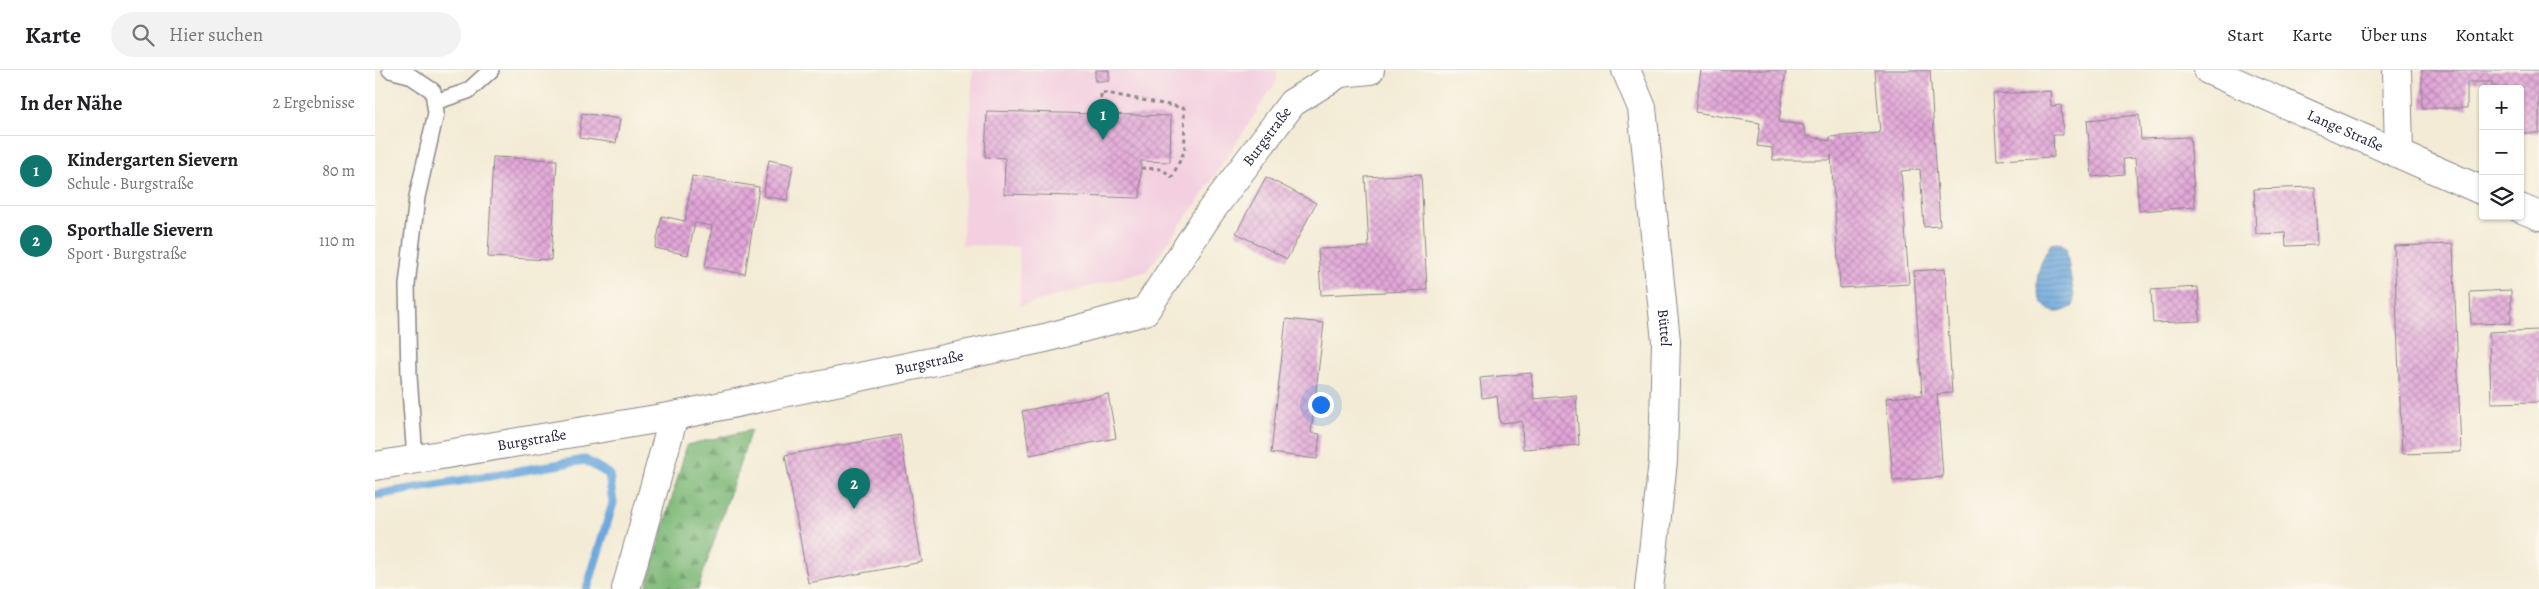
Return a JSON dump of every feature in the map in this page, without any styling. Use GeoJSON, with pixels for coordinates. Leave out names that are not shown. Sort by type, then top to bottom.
{"type":"FeatureCollection","features":[{"type":"Feature","properties":{"kind":"street","name":"Burgstraße"},"geometry":{"type":"LineString","coordinates":[[375,466],[674,416],[1045,338],[1145,311],[1210,212],[1292,103],[1340,72],[1370,70]]}},
{"type":"Feature","properties":{"kind":"street","name":"Büttel"},"geometry":{"type":"LineString","coordinates":[[1626,70],[1642,108],[1666,341],[1663,461],[1649,589]]}},
{"type":"Feature","properties":{"kind":"street","name":"Lange Straße"},"geometry":{"type":"LineString","coordinates":[[2208,70],[2479,189]]}},
{"type":"Feature","properties":{"kind":"street"},"geometry":{"type":"LineString","coordinates":[[2397,70],[2399,153]]}},
{"type":"Feature","properties":{"kind":"street"},"geometry":{"type":"LineString","coordinates":[[2524,210],[2539,216]]}},
{"type":"Feature","properties":{"kind":"street"},"geometry":{"type":"LineString","coordinates":[[626,589],[674,416]]}},
{"type":"Feature","properties":{"kind":"lane"},"geometry":{"type":"LineString","coordinates":[[390,70],[409,75],[433,91],[436,113],[417,197],[407,285],[409,376],[415,459]]}},
{"type":"Feature","properties":{"kind":"lane"},"geometry":{"type":"LineString","coordinates":[[435,102],[468,91],[491,70]]}},
{"type":"Feature","properties":{"kind":"path"},"geometry":{"type":"LineString","coordinates":[[1101,114],[1101,92],[1184,108],[1185,150],[1172,177],[1162,168],[1141,168]]}},
{"type":"Feature","properties":{"kind":"shaded area"},"geometry":{"type":"Polygon","coordinates":[[[973,70],[1276,70],[1278,79],[1198,201],[1147,271],[1020,306],[1019,247],[962,245],[973,70]]]}},
{"type":"Feature","properties":{"kind":"green space"},"geometry":{"type":"Polygon","coordinates":[[[751,430],[698,589],[646,589],[687,445],[751,430]]]}},
{"type":"Feature","properties":{"kind":"water"},"geometry":{"type":"Polygon","coordinates":[[[2051,244],[2062,244],[2066,249],[2074,297],[2073,306],[2064,311],[2057,312],[2051,311],[2042,303],[2037,287],[2037,278],[2043,260],[2051,244]]]}},
{"type":"Feature","properties":{"kind":"building"},"geometry":{"type":"Polygon","coordinates":[[[1095,70],[1109,70],[1109,81],[1095,81],[1095,70]]]}},
{"type":"Feature","properties":{"kind":"building"},"geometry":{"type":"Polygon","coordinates":[[[1701,70],[1786,70],[1779,122],[1803,125],[1806,136],[1830,141],[1830,137],[1880,133],[1875,70],[1930,70],[1940,226],[1924,227],[1920,169],[1901,171],[1909,284],[1840,288],[1831,155],[1831,160],[1773,160],[1772,148],[1757,146],[1760,123],[1695,112],[1701,70]]]}},
{"type":"Feature","properties":{"kind":"building"},"geometry":{"type":"Polygon","coordinates":[[[2422,70],[2539,70],[2539,133],[2524,133],[2524,85],[2492,85],[2492,82],[2467,82],[2467,108],[2422,108],[2422,70]]]}},
{"type":"Feature","properties":{"kind":"building"},"geometry":{"type":"Polygon","coordinates":[[[2050,91],[2051,106],[2061,105],[2063,135],[2053,135],[2054,157],[1997,160],[1993,94],[2050,91]]]}},
{"type":"Feature","properties":{"kind":"building"},"geometry":{"type":"Polygon","coordinates":[[[987,111],[1171,116],[1170,162],[1141,161],[1140,198],[1004,194],[1005,158],[985,157],[987,111]]]}},
{"type":"Feature","properties":{"kind":"building"},"geometry":{"type":"Polygon","coordinates":[[[582,113],[620,119],[616,143],[579,138],[582,113]]]}},
{"type":"Feature","properties":{"kind":"building"},"geometry":{"type":"Polygon","coordinates":[[[2139,115],[2141,139],[2190,137],[2195,207],[2139,211],[2135,158],[2123,159],[2125,174],[2092,177],[2087,120],[2139,115]]]}},
{"type":"Feature","properties":{"kind":"building"},"geometry":{"type":"Polygon","coordinates":[[[493,157],[557,160],[551,260],[488,257],[493,157]]]}},
{"type":"Feature","properties":{"kind":"building"},"geometry":{"type":"Polygon","coordinates":[[[769,160],[793,165],[787,200],[763,196],[769,160]]]}},
{"type":"Feature","properties":{"kind":"building"},"geometry":{"type":"Polygon","coordinates":[[[1421,174],[1427,290],[1321,295],[1318,249],[1369,247],[1365,177],[1421,174]]]}},
{"type":"Feature","properties":{"kind":"building"},"geometry":{"type":"Polygon","coordinates":[[[692,176],[759,187],[745,274],[705,267],[712,226],[695,223],[688,255],[655,248],[662,216],[685,221],[692,176]]]}},
{"type":"Feature","properties":{"kind":"building"},"geometry":{"type":"Polygon","coordinates":[[[1266,177],[1316,203],[1287,259],[1236,233],[1266,177]]]}},
{"type":"Feature","properties":{"kind":"building"},"geometry":{"type":"Polygon","coordinates":[[[2315,187],[2317,245],[2286,246],[2285,233],[2256,234],[2254,189],[2315,187]]]}},
{"type":"Feature","properties":{"kind":"building"},"geometry":{"type":"Polygon","coordinates":[[[2453,244],[2461,452],[2402,454],[2394,246],[2453,244]]]}},
{"type":"Feature","properties":{"kind":"building"},"geometry":{"type":"Polygon","coordinates":[[[1945,269],[1952,393],[1937,394],[1943,477],[1893,481],[1886,398],[1922,395],[1914,271],[1945,269]]]}},
{"type":"Feature","properties":{"kind":"building"},"geometry":{"type":"Polygon","coordinates":[[[2198,287],[2200,321],[2153,323],[2151,290],[2198,287]]]}},
{"type":"Feature","properties":{"kind":"building"},"geometry":{"type":"Polygon","coordinates":[[[2511,290],[2511,323],[2471,324],[2470,292],[2511,290]]]}},
{"type":"Feature","properties":{"kind":"building"},"geometry":{"type":"Polygon","coordinates":[[[1286,319],[1324,323],[1311,433],[1320,434],[1317,459],[1271,453],[1286,319]]]}},
{"type":"Feature","properties":{"kind":"building"},"geometry":{"type":"Polygon","coordinates":[[[2539,330],[2539,402],[2491,403],[2489,332],[2539,330]]]}},
{"type":"Feature","properties":{"kind":"building"},"geometry":{"type":"Polygon","coordinates":[[[1531,373],[1534,399],[1576,395],[1579,445],[1523,449],[1522,421],[1500,423],[1497,396],[1482,398],[1480,378],[1531,373]]]}},
{"type":"Feature","properties":{"kind":"building"},"geometry":{"type":"Polygon","coordinates":[[[1108,394],[1116,438],[1030,455],[1022,411],[1108,394]]]}},
{"type":"Feature","properties":{"kind":"building"},"geometry":{"type":"Polygon","coordinates":[[[900,435],[922,562],[808,583],[785,455],[900,435]]]}},
{"type":"Feature","properties":{"kind":"waterway"},"geometry":{"type":"LineString","coordinates":[[375,495],[585,460],[609,474],[613,503],[587,589]]}},
{"type":"Feature","properties":{"kind":"place","name":"Kindergarten Sievern"},"geometry":{"type":"Point","coordinates":[1103,140]}},
{"type":"Feature","properties":{"kind":"place","name":"Sporthalle Sievern"},"geometry":{"type":"Point","coordinates":[854,509]}}]}
